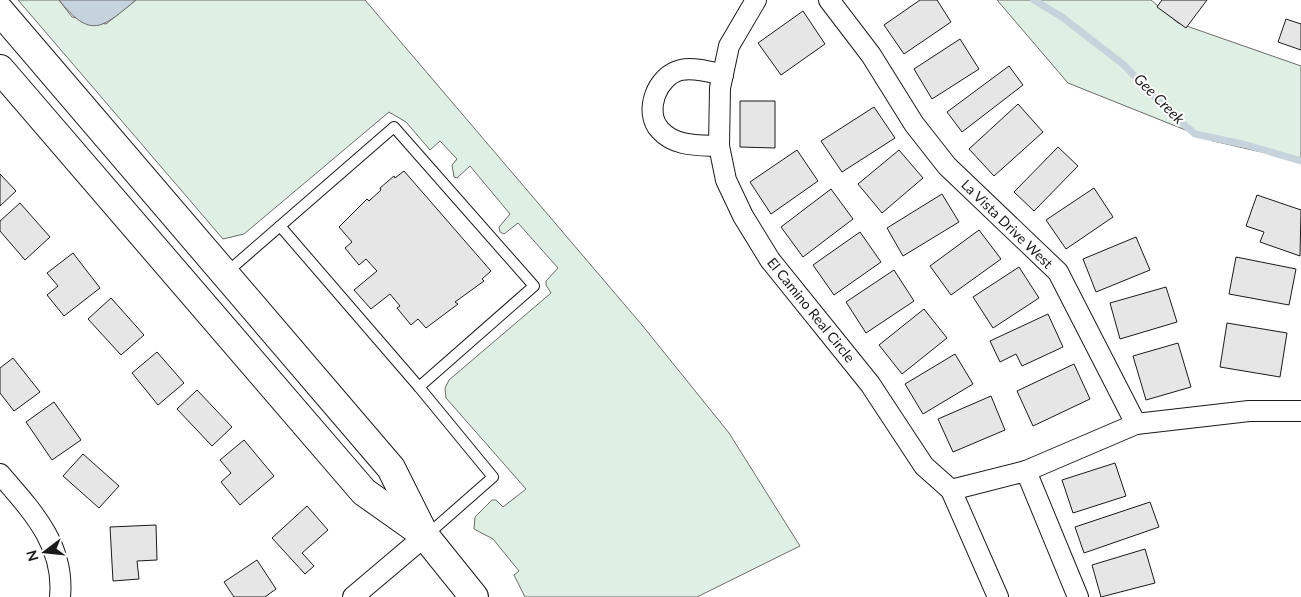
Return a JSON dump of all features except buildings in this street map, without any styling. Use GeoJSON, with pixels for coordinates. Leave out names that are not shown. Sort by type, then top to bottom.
{"type":"FeatureCollection","features":[{"type":"Feature","properties":{"kind":"main road"},"geometry":{"type":"LineString","coordinates":[[0,12],[391,468],[426,536],[474,597]]}},
{"type":"Feature","properties":{"kind":"main road"},"geometry":{"type":"LineString","coordinates":[[0,69],[364,492],[426,536]]}},
{"type":"Feature","properties":{"kind":"street","name":"El Camino Real Circle"},"geometry":{"type":"LineString","coordinates":[[756,0],[729,46],[720,88],[719,146],[726,180],[743,216],[770,260],[870,384],[924,466],[951,490],[998,597]]}},
{"type":"Feature","properties":{"kind":"street","name":"La Vista Drive West"},"geometry":{"type":"LineString","coordinates":[[829,0],[871,54],[914,124],[947,166],[1058,272],[1136,424]]}},
{"type":"Feature","properties":{"kind":"street"},"geometry":{"type":"LineString","coordinates":[[719,146],[684,145],[660,130],[655,120],[652,104],[664,79],[680,70],[704,71],[723,75]]}},
{"type":"Feature","properties":{"kind":"street"},"geometry":{"type":"LineString","coordinates":[[951,490],[1026,471],[1136,424],[1249,411],[1301,411]]}},
{"type":"Feature","properties":{"kind":"street"},"geometry":{"type":"LineString","coordinates":[[1026,471],[1078,597]]}},
{"type":"Feature","properties":{"kind":"street"},"geometry":{"type":"LineString","coordinates":[[0,474],[33,512],[54,547],[62,584],[60,597]]}},
{"type":"Feature","properties":{"kind":"street"},"geometry":{"type":"LineString","coordinates":[[353,597],[426,536]]}},
{"type":"Feature","properties":{"kind":"lane"},"geometry":{"type":"LineString","coordinates":[[225,274],[394,127],[534,286],[419,387]]}},
{"type":"Feature","properties":{"kind":"lane"},"geometry":{"type":"LineString","coordinates":[[280,226],[494,477],[426,536]]}},
{"type":"Feature","properties":{"kind":"green space"},"geometry":{"type":"Polygon","coordinates":[[[18,0],[59,0],[72,17],[106,24],[136,0],[365,0],[642,325],[729,433],[800,546],[697,597],[525,597],[514,575],[519,571],[493,539],[474,529],[475,517],[492,500],[496,500],[503,507],[526,489],[446,398],[445,388],[449,380],[551,293],[546,285],[546,281],[558,268],[518,223],[504,234],[500,232],[499,227],[510,214],[470,166],[457,178],[454,177],[452,165],[457,159],[440,141],[430,150],[406,122],[389,112],[244,234],[223,239],[18,0]]]}},
{"type":"Feature","properties":{"kind":"green space"},"geometry":{"type":"Polygon","coordinates":[[[997,0],[1151,0],[1178,23],[1301,66],[1301,161],[1213,141],[1068,83],[997,0]]]}},
{"type":"Feature","properties":{"kind":"shaded area"},"geometry":{"type":"Polygon","coordinates":[[[59,0],[136,0],[105,23],[97,26],[88,25],[80,21],[59,0]]]}},
{"type":"Feature","properties":{"kind":"waterway","name":"Gee Creek"},"geometry":{"type":"LineString","coordinates":[[1034,0],[1062,17],[1124,65],[1167,110],[1195,134],[1247,145],[1301,161]]}}]}
